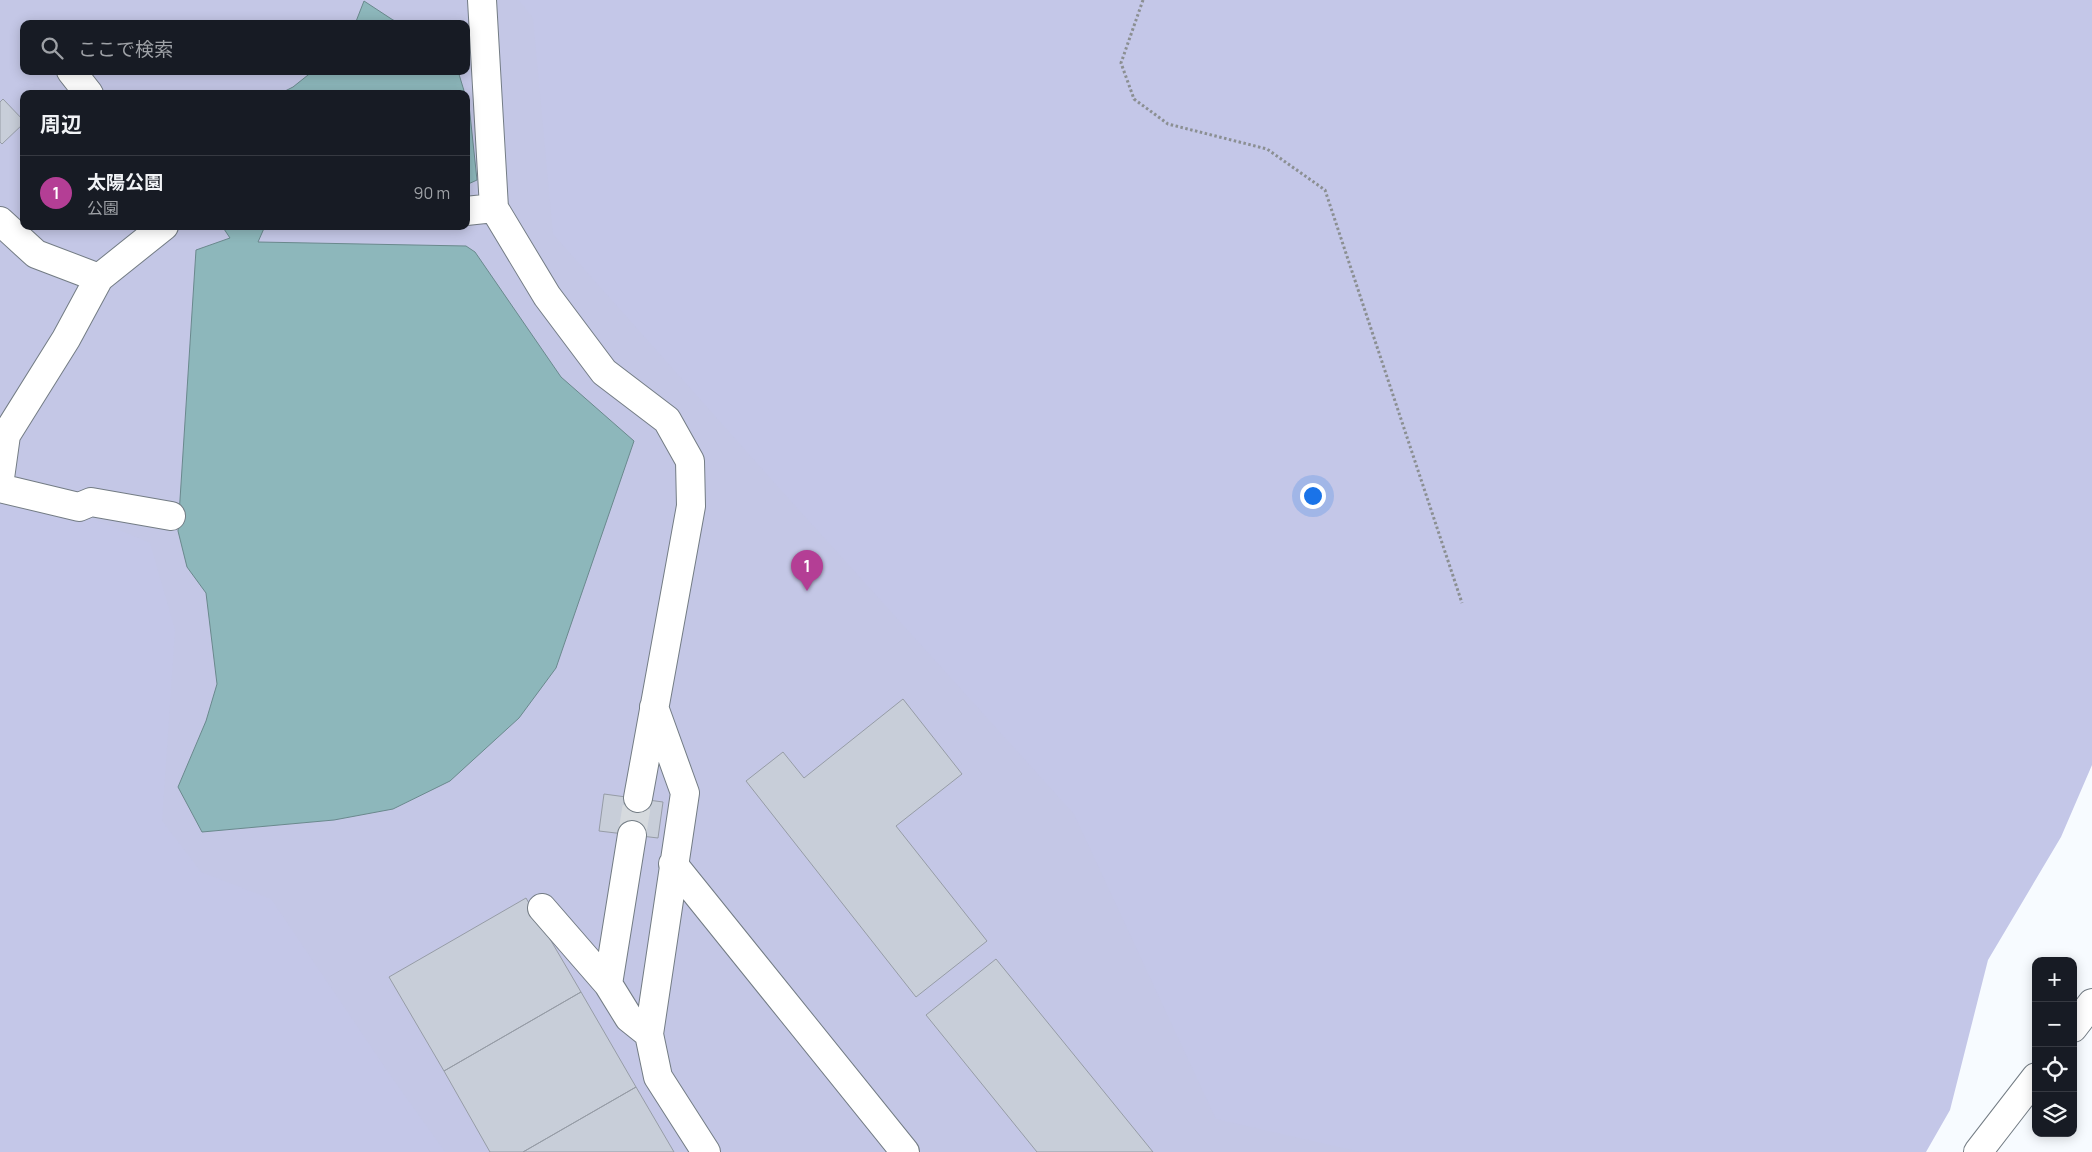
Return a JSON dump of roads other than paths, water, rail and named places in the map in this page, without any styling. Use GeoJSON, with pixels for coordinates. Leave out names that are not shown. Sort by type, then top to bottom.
{"type":"FeatureCollection","features":[{"type":"Feature","properties":{"kind":"street"},"geometry":{"type":"LineString","coordinates":[[482,0],[494,208],[547,296],[604,372],[667,420],[690,461],[691,506],[638,798]]}},
{"type":"Feature","properties":{"kind":"street"},"geometry":{"type":"LineString","coordinates":[[74,75],[86,90]]}},
{"type":"Feature","properties":{"kind":"street"},"geometry":{"type":"LineString","coordinates":[[470,211],[494,208]]}},
{"type":"Feature","properties":{"kind":"street"},"geometry":{"type":"LineString","coordinates":[[0,220],[36,254],[99,278]]}},
{"type":"Feature","properties":{"kind":"street"},"geometry":{"type":"LineString","coordinates":[[0,478],[6,434],[66,340],[99,278],[159,230]]}},
{"type":"Feature","properties":{"kind":"street"},"geometry":{"type":"LineString","coordinates":[[0,488],[79,506],[91,502],[171,516]]}},
{"type":"Feature","properties":{"kind":"street"},"geometry":{"type":"LineString","coordinates":[[654,705],[685,793],[649,1034],[658,1077],[706,1152]]}},
{"type":"Feature","properties":{"kind":"street"},"geometry":{"type":"LineString","coordinates":[[608,984],[632,835]]}},
{"type":"Feature","properties":{"kind":"street"},"geometry":{"type":"LineString","coordinates":[[674,864],[905,1152]]}},
{"type":"Feature","properties":{"kind":"street"},"geometry":{"type":"LineString","coordinates":[[542,908],[608,984],[629,1018],[649,1034]]}},
{"type":"Feature","properties":{"kind":"street"},"geometry":{"type":"LineString","coordinates":[[2077,1023],[2092,1003]]}},
{"type":"Feature","properties":{"kind":"street"},"geometry":{"type":"LineString","coordinates":[[1978,1152],[2032,1082]]}},
{"type":"Feature","properties":{"kind":"tunnel"},"geometry":{"type":"LineString","coordinates":[[632,835],[638,798]]}},
{"type":"Feature","properties":{"kind":"place","name":"太陽公園"},"geometry":{"type":"Point","coordinates":[807,591]}}]}
